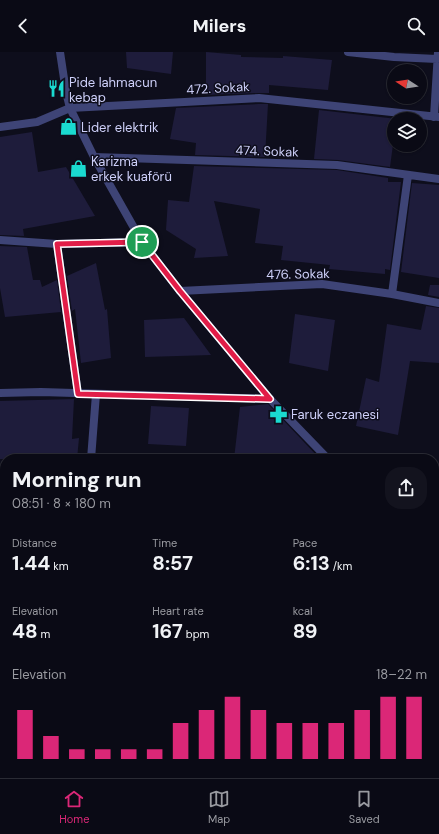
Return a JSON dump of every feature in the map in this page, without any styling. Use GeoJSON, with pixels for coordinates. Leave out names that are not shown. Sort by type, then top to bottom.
{"type":"FeatureCollection","features":[{"type":"Feature","properties":{"kind":"street"},"geometry":{"type":"LineString","coordinates":[[60,52],[70,108],[94,157],[142,242],[180,291],[270,399],[323,454]]}},
{"type":"Feature","properties":{"kind":"street"},"geometry":{"type":"LineString","coordinates":[[348,52],[394,57],[437,56],[437,117]]}},
{"type":"Feature","properties":{"kind":"street","name":"472. Sokak"},"geometry":{"type":"LineString","coordinates":[[0,127],[37,122],[70,108],[259,98],[437,117]]}},
{"type":"Feature","properties":{"kind":"street","name":"474. Sokak"},"geometry":{"type":"LineString","coordinates":[[94,157],[337,165],[439,179]]}},
{"type":"Feature","properties":{"kind":"street"},"geometry":{"type":"LineString","coordinates":[[392,294],[408,175]]}},
{"type":"Feature","properties":{"kind":"street"},"geometry":{"type":"LineString","coordinates":[[0,240],[57,244],[142,242]]}},
{"type":"Feature","properties":{"kind":"street"},"geometry":{"type":"LineString","coordinates":[[57,244],[78,394]]}},
{"type":"Feature","properties":{"kind":"street","name":"476. Sokak"},"geometry":{"type":"LineString","coordinates":[[180,291],[322,284],[392,294],[439,303]]}},
{"type":"Feature","properties":{"kind":"street"},"geometry":{"type":"LineString","coordinates":[[0,393],[270,399]]}},
{"type":"Feature","properties":{"kind":"street"},"geometry":{"type":"LineString","coordinates":[[91,454],[96,394]]}},
{"type":"Feature","properties":{"kind":"building"},"geometry":{"type":"Polygon","coordinates":[[[126,52],[173,52],[171,74],[127,68],[126,52]]]}},
{"type":"Feature","properties":{"kind":"building"},"geometry":{"type":"Polygon","coordinates":[[[206,52],[241,55],[241,57],[283,58],[283,56],[332,60],[328,90],[269,85],[269,93],[206,95],[206,52]]]}},
{"type":"Feature","properties":{"kind":"building"},"geometry":{"type":"Polygon","coordinates":[[[268,104],[265,157],[195,155],[196,143],[170,139],[176,108],[268,104]]]}},
{"type":"Feature","properties":{"kind":"building"},"geometry":{"type":"Polygon","coordinates":[[[319,110],[387,118],[387,152],[392,152],[390,167],[338,160],[314,159],[319,110]]]}},
{"type":"Feature","properties":{"kind":"building"},"geometry":{"type":"Polygon","coordinates":[[[32,132],[38,172],[66,167],[95,216],[23,229],[24,236],[0,235],[0,137],[32,132]]]}},
{"type":"Feature","properties":{"kind":"building"},"geometry":{"type":"Polygon","coordinates":[[[194,166],[337,170],[388,178],[388,182],[401,182],[390,270],[385,269],[385,274],[329,269],[330,265],[281,260],[283,246],[255,243],[260,209],[214,201],[228,256],[194,258],[196,249],[166,230],[168,200],[189,202],[194,166]]]}},
{"type":"Feature","properties":{"kind":"building"},"geometry":{"type":"Polygon","coordinates":[[[412,183],[439,185],[439,278],[401,272],[412,183]]]}},
{"type":"Feature","properties":{"kind":"building"},"geometry":{"type":"Polygon","coordinates":[[[0,246],[27,247],[33,280],[40,280],[42,287],[57,280],[61,312],[5,317],[0,288],[0,246]]]}},
{"type":"Feature","properties":{"kind":"building"},"geometry":{"type":"Polygon","coordinates":[[[96,263],[105,310],[107,309],[111,358],[81,363],[75,309],[72,311],[67,276],[96,263]]]}},
{"type":"Feature","properties":{"kind":"building"},"geometry":{"type":"Polygon","coordinates":[[[430,285],[439,285],[439,297],[428,295],[430,285]]]}},
{"type":"Feature","properties":{"kind":"building"},"geometry":{"type":"Polygon","coordinates":[[[426,306],[439,308],[439,363],[410,361],[398,435],[356,426],[366,378],[379,382],[387,324],[421,330],[426,306]]]}},
{"type":"Feature","properties":{"kind":"building"},"geometry":{"type":"Polygon","coordinates":[[[295,314],[335,320],[328,371],[289,363],[295,314]]]}},
{"type":"Feature","properties":{"kind":"building"},"geometry":{"type":"Polygon","coordinates":[[[184,318],[211,355],[145,357],[144,320],[184,318]]]}},
{"type":"Feature","properties":{"kind":"building"},"geometry":{"type":"Polygon","coordinates":[[[74,399],[72,439],[79,438],[77,454],[0,454],[0,401],[74,399]]]}},
{"type":"Feature","properties":{"kind":"building"},"geometry":{"type":"Polygon","coordinates":[[[268,404],[315,454],[235,454],[240,407],[268,404]]]}},
{"type":"Feature","properties":{"kind":"building"},"geometry":{"type":"Polygon","coordinates":[[[151,406],[189,408],[186,446],[148,444],[151,406]]]}},
{"type":"Feature","properties":{"kind":"place","name":"Pide lahmacun kebap"},"geometry":{"type":"Point","coordinates":[56,89]}},
{"type":"Feature","properties":{"kind":"place","name":"Lider elektrik"},"geometry":{"type":"Point","coordinates":[68,127]}},
{"type":"Feature","properties":{"kind":"place","name":"Karizma erkek kuaförü"},"geometry":{"type":"Point","coordinates":[78,168]}},
{"type":"Feature","properties":{"kind":"place","name":"Faruk eczanesi"},"geometry":{"type":"Point","coordinates":[278,414]}},
{"type":"Feature","properties":{"kind":"route"},"geometry":{"type":"LineString","coordinates":[[142,242],[180,291],[270,399],[78,394],[57,244],[142,242]]}}]}
